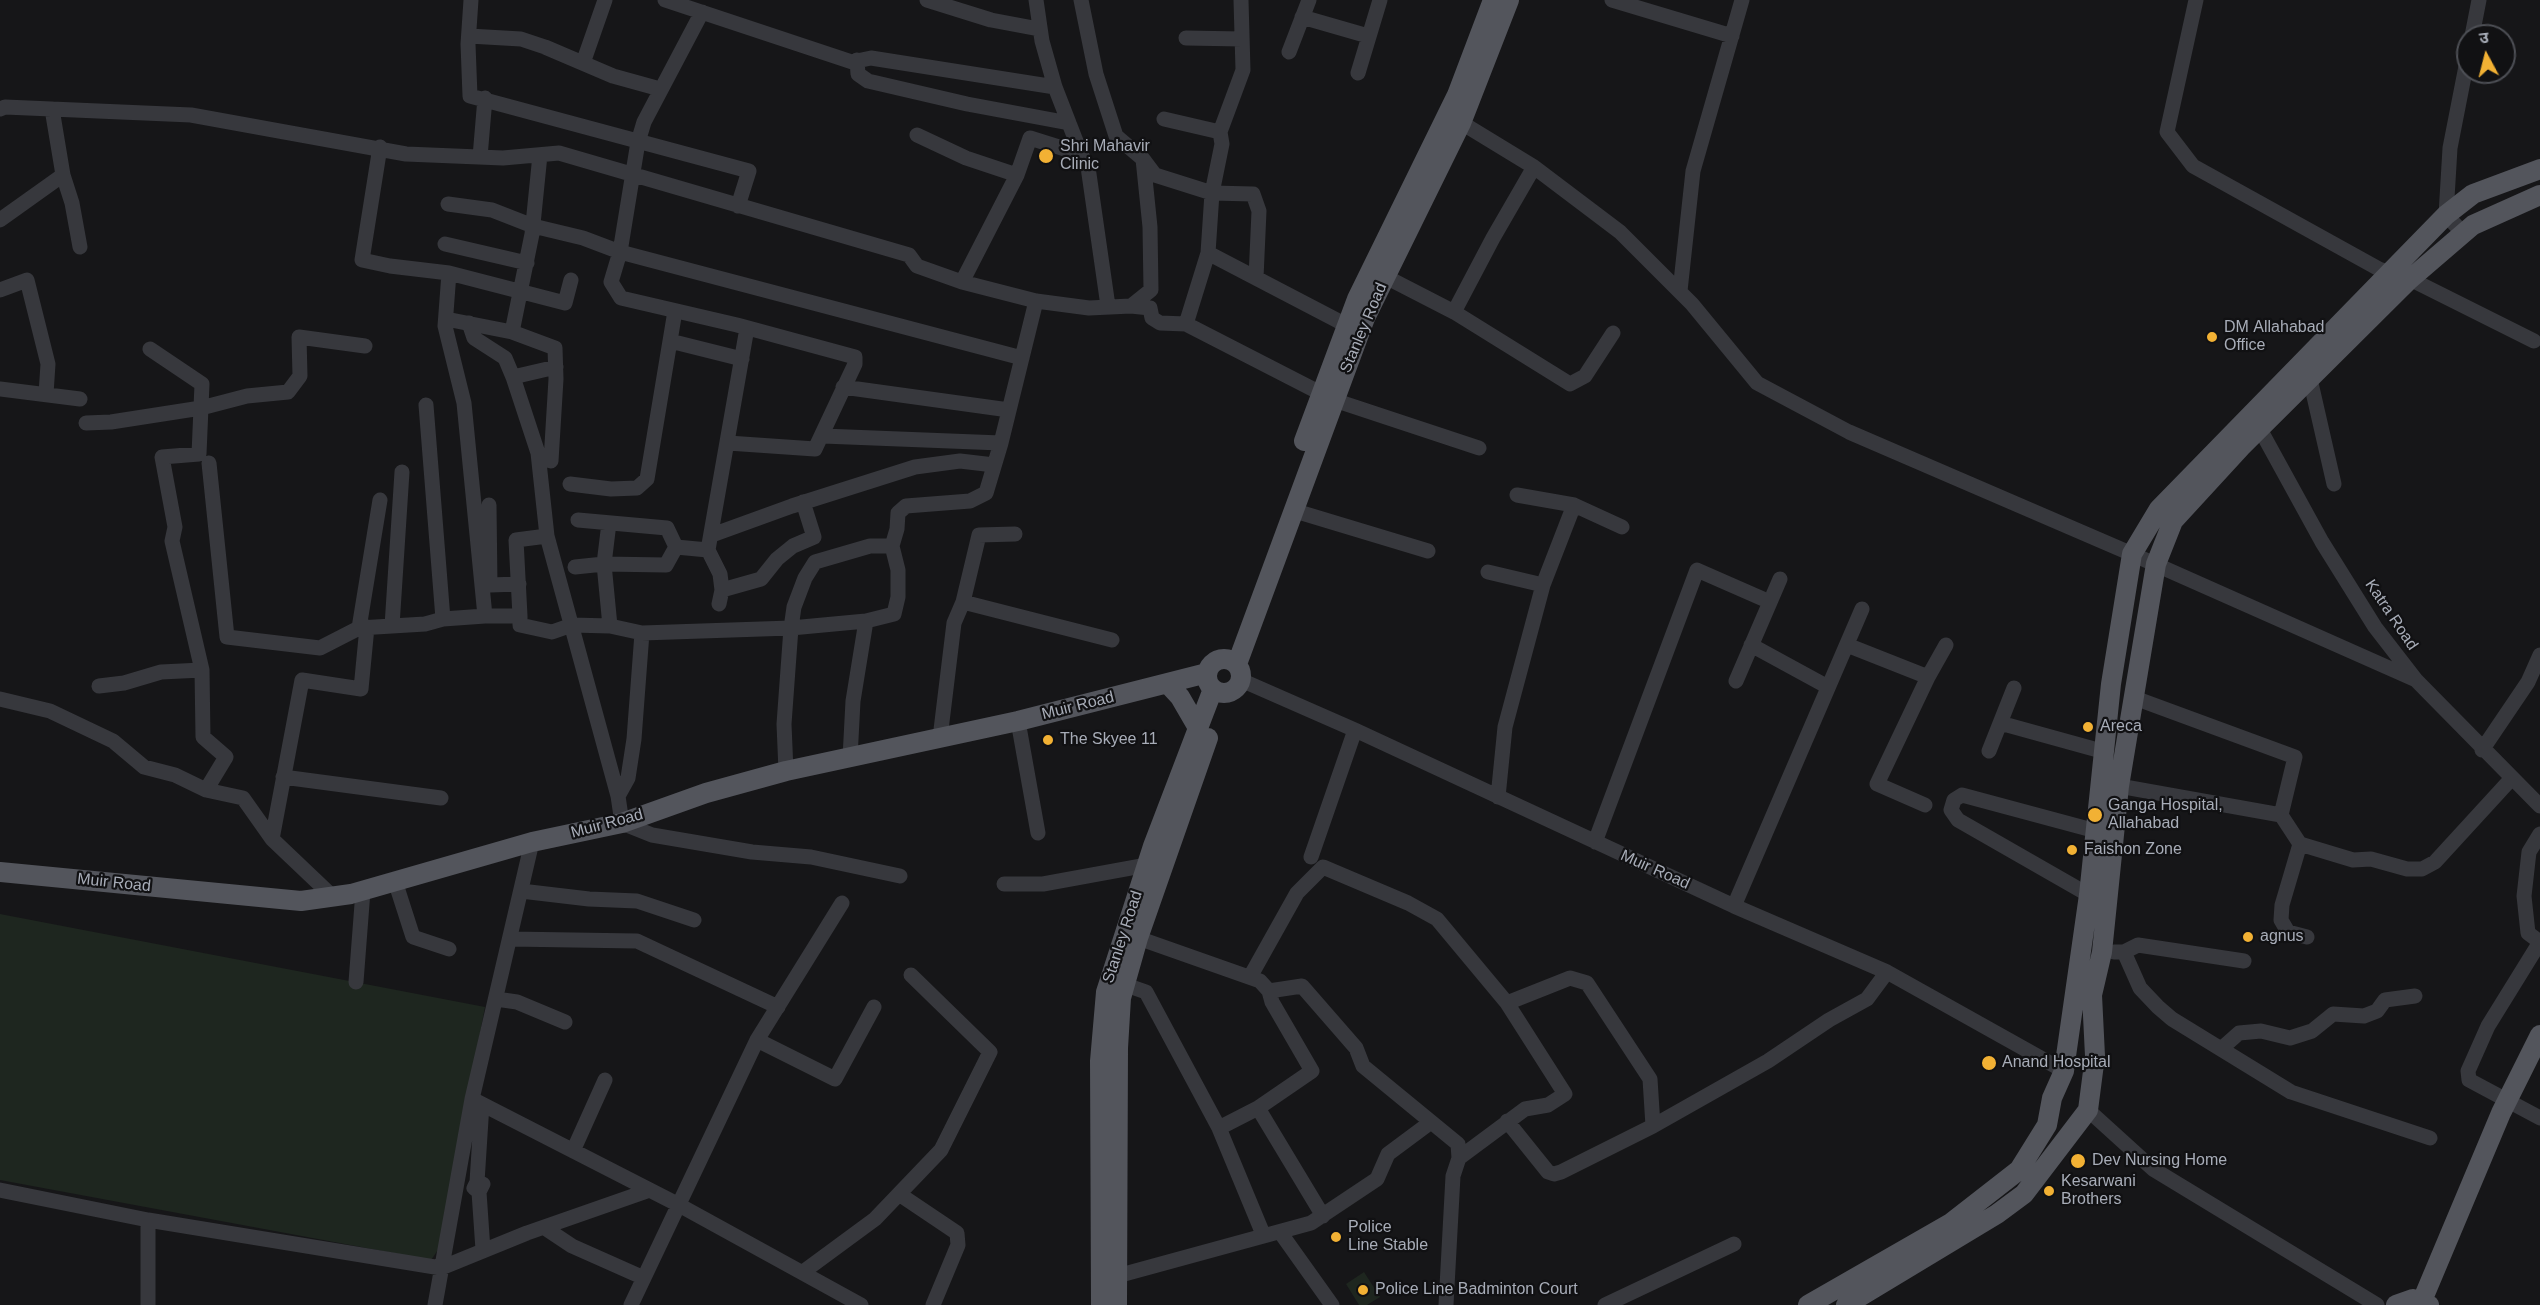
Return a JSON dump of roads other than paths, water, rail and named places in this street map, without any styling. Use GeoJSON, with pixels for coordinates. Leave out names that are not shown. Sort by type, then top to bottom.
{"type":"FeatureCollection","features":[{"type":"Feature","properties":{"kind":"main road","name":"Stanley Road"},"geometry":{"type":"LineString","coordinates":[[1235,668],[1328,397],[1386,277],[1455,119],[1493,1]]}},
{"type":"Feature","properties":{"kind":"main road","name":"Stanley Road"},"geometry":{"type":"LineString","coordinates":[[1235,668],[1292,510],[1328,397],[1346,325],[1455,119]]}},
{"type":"Feature","properties":{"kind":"main road"},"geometry":{"type":"LineString","coordinates":[[1846,1305],[1998,1214],[2024,1194],[2085,1114],[2093,1070],[2092,995],[2102,952],[2119,786],[2132,697],[2156,564],[2173,520],[2256,423],[2305,361],[2446,215],[2473,194],[2540,169]]}},
{"type":"Feature","properties":{"kind":"main road"},"geometry":{"type":"LineString","coordinates":[[1808,1305],[1951,1223],[2019,1170],[2048,1125],[2052,1098],[2065,1063],[2089,895],[2111,684],[2132,554],[2159,509],[2256,423],[2311,380],[2409,280],[2463,233],[2473,225],[2540,195]]}},
{"type":"Feature","properties":{"kind":"main road"},"geometry":{"type":"LineString","coordinates":[[1212,663],[1235,668],[1235,690],[1214,685],[1212,663]]}},
{"type":"Feature","properties":{"kind":"main road"},"geometry":{"type":"LineString","coordinates":[[1167,683],[1180,697],[1198,728]]}},
{"type":"Feature","properties":{"kind":"main road","name":"Muir Road"},"geometry":{"type":"LineString","coordinates":[[0,872],[301,902],[363,891],[532,842],[622,823],[706,793],[786,771],[1018,721],[1167,683],[1214,685]]}},
{"type":"Feature","properties":{"kind":"main road","name":"Stanley Road"},"geometry":{"type":"LineString","coordinates":[[1101,1305],[1102,1026],[1110,974],[1146,865],[1214,685]]}},
{"type":"Feature","properties":{"kind":"main road","name":"Stanley Road"},"geometry":{"type":"LineString","coordinates":[[1117,1305],[1118,1048],[1124,984],[1214,685]]}},
{"type":"Feature","properties":{"kind":"main road"},"geometry":{"type":"LineString","coordinates":[[2396,1305],[2413,1299],[2426,1303],[2507,1102],[2540,1035]]}},
{"type":"Feature","properties":{"kind":"main road"},"geometry":{"type":"LineString","coordinates":[[2065,1063],[2089,1058],[2093,1070]]}},
{"type":"Feature","properties":{"kind":"main road"},"geometry":{"type":"LineString","coordinates":[[2050,1111],[2056,1122],[2085,1114]]}},
{"type":"Feature","properties":{"kind":"street"},"geometry":{"type":"LineString","coordinates":[[471,0],[470,96],[485,98],[749,171],[738,206]]}},
{"type":"Feature","properties":{"kind":"street"},"geometry":{"type":"LineString","coordinates":[[583,63],[605,0]]}},
{"type":"Feature","properties":{"kind":"street"},"geometry":{"type":"LineString","coordinates":[[665,0],[852,62],[871,58],[1055,87]]}},
{"type":"Feature","properties":{"kind":"street"},"geometry":{"type":"LineString","coordinates":[[927,0],[991,20],[1040,28]]}},
{"type":"Feature","properties":{"kind":"street"},"geometry":{"type":"LineString","coordinates":[[1036,0],[1040,28],[1055,87],[1081,154],[1088,166],[1108,306]]}},
{"type":"Feature","properties":{"kind":"street"},"geometry":{"type":"LineString","coordinates":[[1081,0],[1096,74],[1116,136],[1143,159],[1155,175],[1212,192],[1253,195],[1259,211],[1256,278]]}},
{"type":"Feature","properties":{"kind":"street"},"geometry":{"type":"LineString","coordinates":[[1186,324],[1208,253],[1212,192],[1221,144],[1220,132],[1243,70],[1241,0]]}},
{"type":"Feature","properties":{"kind":"street"},"geometry":{"type":"LineString","coordinates":[[1289,52],[1309,0]]}},
{"type":"Feature","properties":{"kind":"street"},"geometry":{"type":"LineString","coordinates":[[1358,74],[1380,0]]}},
{"type":"Feature","properties":{"kind":"street"},"geometry":{"type":"LineString","coordinates":[[1680,291],[1693,171],[1742,0]]}},
{"type":"Feature","properties":{"kind":"street"},"geometry":{"type":"LineString","coordinates":[[2196,0],[2167,132],[2193,166],[2390,274],[2409,280],[2535,341]]}},
{"type":"Feature","properties":{"kind":"street"},"geometry":{"type":"LineString","coordinates":[[2474,24],[2479,0]]}},
{"type":"Feature","properties":{"kind":"street"},"geometry":{"type":"LineString","coordinates":[[1617,1],[1732,36]]}},
{"type":"Feature","properties":{"kind":"street"},"geometry":{"type":"LineString","coordinates":[[702,12],[660,89],[638,142],[620,252],[611,282],[621,298],[855,357],[855,364],[815,449],[728,443]]}},
{"type":"Feature","properties":{"kind":"street"},"geometry":{"type":"LineString","coordinates":[[1302,17],[1368,36]]}},
{"type":"Feature","properties":{"kind":"street"},"geometry":{"type":"LineString","coordinates":[[469,36],[521,39],[620,78],[660,89]]}},
{"type":"Feature","properties":{"kind":"street"},"geometry":{"type":"LineString","coordinates":[[1186,38],[1242,39]]}},
{"type":"Feature","properties":{"kind":"street"},"geometry":{"type":"LineString","coordinates":[[857,60],[858,74],[868,81],[968,104],[1069,123]]}},
{"type":"Feature","properties":{"kind":"street"},"geometry":{"type":"LineString","coordinates":[[2463,84],[2450,148],[2446,215],[2463,233]]}},
{"type":"Feature","properties":{"kind":"street"},"geometry":{"type":"LineString","coordinates":[[480,157],[485,98]]}},
{"type":"Feature","properties":{"kind":"street"},"geometry":{"type":"LineString","coordinates":[[0,109],[5,107],[191,115],[380,147],[406,154],[480,157],[559,153],[909,255],[917,266],[962,282],[1036,302],[1089,308],[1108,306],[1150,308],[1152,318],[1160,323],[1186,324],[1328,397],[1479,448]]}},
{"type":"Feature","properties":{"kind":"street"},"geometry":{"type":"LineString","coordinates":[[52,109],[63,175],[72,204],[80,247]]}},
{"type":"Feature","properties":{"kind":"street"},"geometry":{"type":"LineString","coordinates":[[1164,119],[1220,132]]}},
{"type":"Feature","properties":{"kind":"street"},"geometry":{"type":"LineString","coordinates":[[1455,119],[1534,167],[1620,232],[1680,291],[1757,383],[1849,432],[2156,564],[2416,680]]}},
{"type":"Feature","properties":{"kind":"street"},"geometry":{"type":"LineString","coordinates":[[917,135],[957,154],[1017,175]]}},
{"type":"Feature","properties":{"kind":"street"},"geometry":{"type":"LineString","coordinates":[[962,282],[1017,175],[1030,138],[1081,154]]}},
{"type":"Feature","properties":{"kind":"street"},"geometry":{"type":"LineString","coordinates":[[380,147],[362,260],[449,273],[565,303],[571,280]]}},
{"type":"Feature","properties":{"kind":"street"},"geometry":{"type":"LineString","coordinates":[[512,332],[533,226],[540,155]]}},
{"type":"Feature","properties":{"kind":"street"},"geometry":{"type":"LineString","coordinates":[[1131,306],[1151,290],[1150,227],[1143,159]]}},
{"type":"Feature","properties":{"kind":"street"},"geometry":{"type":"LineString","coordinates":[[1454,312],[1492,238],[1534,167]]}},
{"type":"Feature","properties":{"kind":"street"},"geometry":{"type":"LineString","coordinates":[[0,220],[63,175]]}},
{"type":"Feature","properties":{"kind":"street"},"geometry":{"type":"LineString","coordinates":[[448,204],[492,210],[533,226],[584,238],[620,252],[1022,358]]}},
{"type":"Feature","properties":{"kind":"street"},"geometry":{"type":"LineString","coordinates":[[445,244],[527,263]]}},
{"type":"Feature","properties":{"kind":"street"},"geometry":{"type":"LineString","coordinates":[[1208,253],[1346,325]]}},
{"type":"Feature","properties":{"kind":"street"},"geometry":{"type":"LineString","coordinates":[[449,273],[446,319],[464,404],[485,616]]}},
{"type":"Feature","properties":{"kind":"street"},"geometry":{"type":"LineString","coordinates":[[1386,277],[1454,312],[1570,384],[1586,376],[1613,333]]}},
{"type":"Feature","properties":{"kind":"street"},"geometry":{"type":"LineString","coordinates":[[0,290],[27,280],[48,364],[46,394]]}},
{"type":"Feature","properties":{"kind":"street"},"geometry":{"type":"LineString","coordinates":[[547,536],[516,540],[520,625],[529,628],[552,632],[572,626],[610,626],[642,633],[791,628],[866,621],[894,614],[898,597],[898,570],[892,546],[897,529],[898,513],[906,506],[970,501],[986,493],[1002,443],[1036,302]]}},
{"type":"Feature","properties":{"kind":"street"},"geometry":{"type":"LineString","coordinates":[[570,484],[611,489],[637,488],[647,479],[675,311]]}},
{"type":"Feature","properties":{"kind":"street"},"geometry":{"type":"LineString","coordinates":[[446,319],[512,332],[555,348],[551,460]]}},
{"type":"Feature","properties":{"kind":"street"},"geometry":{"type":"LineString","coordinates":[[469,323],[474,338],[505,358],[538,453],[547,536],[618,796],[622,823],[652,835],[752,852],[811,858],[900,876]]}},
{"type":"Feature","properties":{"kind":"street"},"geometry":{"type":"LineString","coordinates":[[747,328],[710,542],[720,574],[721,597],[761,579],[777,559],[793,546],[814,537],[803,502]]}},
{"type":"Feature","properties":{"kind":"street"},"geometry":{"type":"LineString","coordinates":[[86,423],[111,422],[201,408],[247,396],[288,392],[300,376],[299,337],[365,346]]}},
{"type":"Feature","properties":{"kind":"street"},"geometry":{"type":"LineString","coordinates":[[670,341],[742,359]]}},
{"type":"Feature","properties":{"kind":"street"},"geometry":{"type":"LineString","coordinates":[[150,349],[202,384],[199,453],[162,457],[175,527],[171,542],[202,670],[203,737],[226,757],[206,790]]}},
{"type":"Feature","properties":{"kind":"street"},"geometry":{"type":"LineString","coordinates":[[2305,361],[2334,484]]}},
{"type":"Feature","properties":{"kind":"street"},"geometry":{"type":"LineString","coordinates":[[513,377],[556,367]]}},
{"type":"Feature","properties":{"kind":"street"},"geometry":{"type":"LineString","coordinates":[[843,387],[1009,410]]}},
{"type":"Feature","properties":{"kind":"street"},"geometry":{"type":"LineString","coordinates":[[0,389],[80,399]]}},
{"type":"Feature","properties":{"kind":"street"},"geometry":{"type":"LineString","coordinates":[[426,405],[443,620]]}},
{"type":"Feature","properties":{"kind":"street","name":"Katra Road"},"geometry":{"type":"LineString","coordinates":[[2256,423],[2322,542],[2375,627],[2416,680],[2482,750],[2540,806]]}},
{"type":"Feature","properties":{"kind":"street"},"geometry":{"type":"LineString","coordinates":[[823,436],[1002,443]]}},
{"type":"Feature","properties":{"kind":"street"},"geometry":{"type":"LineString","coordinates":[[676,547],[710,542],[803,502],[915,467],[960,461],[994,465]]}},
{"type":"Feature","properties":{"kind":"street"},"geometry":{"type":"LineString","coordinates":[[209,463],[227,637],[320,648],[363,627],[425,624],[485,616],[520,616]]}},
{"type":"Feature","properties":{"kind":"street"},"geometry":{"type":"LineString","coordinates":[[392,626],[402,472]]}},
{"type":"Feature","properties":{"kind":"street"},"geometry":{"type":"LineString","coordinates":[[1517,495],[1574,505],[1622,527]]}},
{"type":"Feature","properties":{"kind":"street"},"geometry":{"type":"LineString","coordinates":[[272,839],[302,680],[361,689],[363,627],[380,500]]}},
{"type":"Feature","properties":{"kind":"street"},"geometry":{"type":"LineString","coordinates":[[489,505],[490,585],[519,584]]}},
{"type":"Feature","properties":{"kind":"street"},"geometry":{"type":"LineString","coordinates":[[1498,797],[1504,727],[1543,585],[1574,505]]}},
{"type":"Feature","properties":{"kind":"street"},"geometry":{"type":"LineString","coordinates":[[1292,510],[1428,551]]}},
{"type":"Feature","properties":{"kind":"street"},"geometry":{"type":"LineString","coordinates":[[578,520],[667,528],[676,547]]}},
{"type":"Feature","properties":{"kind":"street"},"geometry":{"type":"LineString","coordinates":[[609,523],[604,564],[610,626]]}},
{"type":"Feature","properties":{"kind":"street"},"geometry":{"type":"LineString","coordinates":[[940,738],[954,623],[963,602],[979,535],[1015,534]]}},
{"type":"Feature","properties":{"kind":"street"},"geometry":{"type":"LineString","coordinates":[[786,771],[784,724],[791,628],[794,607],[815,562],[870,546],[892,546]]}},
{"type":"Feature","properties":{"kind":"street"},"geometry":{"type":"LineString","coordinates":[[575,567],[604,564],[666,565],[676,547]]}},
{"type":"Feature","properties":{"kind":"street"},"geometry":{"type":"LineString","coordinates":[[1594,842],[1697,570],[1770,602]]}},
{"type":"Feature","properties":{"kind":"street"},"geometry":{"type":"LineString","coordinates":[[1488,572],[1543,585]]}},
{"type":"Feature","properties":{"kind":"street"},"geometry":{"type":"LineString","coordinates":[[1736,681],[1780,579]]}},
{"type":"Feature","properties":{"kind":"street"},"geometry":{"type":"LineString","coordinates":[[963,602],[1112,640]]}},
{"type":"Feature","properties":{"kind":"street"},"geometry":{"type":"LineString","coordinates":[[1734,906],[1862,609]]}},
{"type":"Feature","properties":{"kind":"street"},"geometry":{"type":"LineString","coordinates":[[850,758],[853,701],[866,621]]}},
{"type":"Feature","properties":{"kind":"street"},"geometry":{"type":"LineString","coordinates":[[618,796],[628,778],[634,739],[642,633]]}},
{"type":"Feature","properties":{"kind":"street"},"geometry":{"type":"LineString","coordinates":[[1751,645],[1828,687]]}},
{"type":"Feature","properties":{"kind":"street"},"geometry":{"type":"LineString","coordinates":[[1846,645],[1928,677]]}},
{"type":"Feature","properties":{"kind":"street"},"geometry":{"type":"LineString","coordinates":[[1925,805],[1877,784],[1928,677],[1946,645]]}},
{"type":"Feature","properties":{"kind":"street"},"geometry":{"type":"LineString","coordinates":[[2482,750],[2534,686],[2540,655]]}},
{"type":"Feature","properties":{"kind":"street","name":"Muir Road"},"geometry":{"type":"LineString","coordinates":[[1235,668],[1355,730],[1594,842],[1887,972],[2065,1063]]}},
{"type":"Feature","properties":{"kind":"street"},"geometry":{"type":"LineString","coordinates":[[99,686],[124,683],[161,672],[202,670]]}},
{"type":"Feature","properties":{"kind":"street"},"geometry":{"type":"LineString","coordinates":[[1989,751],[2014,688]]}},
{"type":"Feature","properties":{"kind":"street"},"geometry":{"type":"LineString","coordinates":[[2132,697],[2295,757],[2281,815]]}},
{"type":"Feature","properties":{"kind":"street"},"geometry":{"type":"LineString","coordinates":[[0,699],[50,711],[113,741],[144,767],[175,775],[206,790],[243,798],[272,839],[333,897]]}},
{"type":"Feature","properties":{"kind":"street"},"geometry":{"type":"LineString","coordinates":[[1018,721],[1038,833]]}},
{"type":"Feature","properties":{"kind":"street"},"geometry":{"type":"LineString","coordinates":[[2000,723],[2105,752]]}},
{"type":"Feature","properties":{"kind":"street"},"geometry":{"type":"LineString","coordinates":[[1311,857],[1355,730]]}},
{"type":"Feature","properties":{"kind":"street"},"geometry":{"type":"LineString","coordinates":[[284,777],[441,798]]}},
{"type":"Feature","properties":{"kind":"street"},"geometry":{"type":"LineString","coordinates":[[2119,786],[2281,815],[2300,844],[2353,860],[2370,859],[2407,870],[2422,869],[2435,862],[2512,778]]}},
{"type":"Feature","properties":{"kind":"street"},"geometry":{"type":"LineString","coordinates":[[2089,895],[1958,820],[1951,810],[1954,800],[1962,795],[2096,831]]}},
{"type":"Feature","properties":{"kind":"street"},"geometry":{"type":"LineString","coordinates":[[2540,834],[2529,852],[2524,896],[2528,933],[2540,942],[2488,1026],[2468,1071],[2469,1080],[2540,1118]]}},
{"type":"Feature","properties":{"kind":"street"},"geometry":{"type":"LineString","coordinates":[[435,1305],[456,1184],[477,1102],[496,999],[532,842]]}},
{"type":"Feature","properties":{"kind":"street"},"geometry":{"type":"LineString","coordinates":[[2300,844],[2290,873],[2281,920],[2288,932],[2307,937]]}},
{"type":"Feature","properties":{"kind":"street"},"geometry":{"type":"LineString","coordinates":[[1004,884],[1043,884],[1146,865]]}},
{"type":"Feature","properties":{"kind":"street"},"geometry":{"type":"LineString","coordinates":[[1250,977],[1297,893],[1323,867],[1408,903],[1437,918],[1507,1003],[1565,1094],[1548,1105],[1525,1109],[1459,1158]]}},
{"type":"Feature","properties":{"kind":"street"},"geometry":{"type":"LineString","coordinates":[[395,881],[413,937],[449,949]]}},
{"type":"Feature","properties":{"kind":"street"},"geometry":{"type":"LineString","coordinates":[[356,982],[363,891]]}},
{"type":"Feature","properties":{"kind":"street"},"geometry":{"type":"LineString","coordinates":[[521,891],[589,899],[637,901],[694,920]]}},
{"type":"Feature","properties":{"kind":"street"},"geometry":{"type":"LineString","coordinates":[[632,1305],[757,1041],[842,903]]}},
{"type":"Feature","properties":{"kind":"street"},"geometry":{"type":"LineString","coordinates":[[1138,938],[1260,981],[1269,991],[1272,1002],[1312,1071],[1257,1108],[1219,1128]]}},
{"type":"Feature","properties":{"kind":"street"},"geometry":{"type":"LineString","coordinates":[[510,939],[637,941],[778,1007]]}},
{"type":"Feature","properties":{"kind":"street"},"geometry":{"type":"LineString","coordinates":[[2102,952],[2124,952],[2138,945],[2244,961]]}},
{"type":"Feature","properties":{"kind":"street"},"geometry":{"type":"LineString","coordinates":[[2124,952],[2140,988],[2172,1019],[2291,1092],[2430,1138]]}},
{"type":"Feature","properties":{"kind":"street"},"geometry":{"type":"LineString","coordinates":[[1506,1121],[1536,1159],[1554,1174],[1653,1126],[1768,1061],[1830,1020],[1868,999],[1887,972]]}},
{"type":"Feature","properties":{"kind":"street"},"geometry":{"type":"LineString","coordinates":[[803,1272],[875,1219],[941,1150],[990,1052],[911,975]]}},
{"type":"Feature","properties":{"kind":"street"},"geometry":{"type":"LineString","coordinates":[[1507,1003],[1570,978],[1587,984],[1650,1079],[1653,1126]]}},
{"type":"Feature","properties":{"kind":"street"},"geometry":{"type":"LineString","coordinates":[[1124,984],[1146,992],[1219,1128],[1263,1234]]}},
{"type":"Feature","properties":{"kind":"street"},"geometry":{"type":"LineString","coordinates":[[1269,991],[1302,986],[1356,1048],[1363,1066],[1458,1144],[1459,1158],[1453,1176],[1446,1305]]}},
{"type":"Feature","properties":{"kind":"street"},"geometry":{"type":"LineString","coordinates":[[2221,1049],[2239,1033],[2261,1031],[2290,1038],[2312,1031],[2333,1014],[2364,1016],[2377,1011],[2385,1000],[2415,996]]}},
{"type":"Feature","properties":{"kind":"street"},"geometry":{"type":"LineString","coordinates":[[496,999],[517,1002],[565,1022]]}},
{"type":"Feature","properties":{"kind":"street"},"geometry":{"type":"LineString","coordinates":[[757,1041],[835,1079],[874,1007]]}},
{"type":"Feature","properties":{"kind":"street"},"geometry":{"type":"LineString","coordinates":[[573,1151],[605,1080]]}},
{"type":"Feature","properties":{"kind":"street"},"geometry":{"type":"LineString","coordinates":[[477,1102],[679,1205],[861,1305]]}},
{"type":"Feature","properties":{"kind":"street"},"geometry":{"type":"LineString","coordinates":[[477,1102],[477,1187],[483,1250]]}},
{"type":"Feature","properties":{"kind":"street"},"geometry":{"type":"LineString","coordinates":[[1257,1108],[1323,1216]]}},
{"type":"Feature","properties":{"kind":"street"},"geometry":{"type":"LineString","coordinates":[[2085,1114],[2153,1169],[2377,1305]]}},
{"type":"Feature","properties":{"kind":"street"},"geometry":{"type":"LineString","coordinates":[[1117,1276],[1263,1234],[1280,1232],[1323,1216],[1377,1179],[1388,1154],[1431,1122]]}},
{"type":"Feature","properties":{"kind":"street"},"geometry":{"type":"LineString","coordinates":[[456,1184],[477,1187]]}},
{"type":"Feature","properties":{"kind":"street"},"geometry":{"type":"LineString","coordinates":[[0,1190],[148,1220],[441,1268],[483,1250],[650,1190]]}},
{"type":"Feature","properties":{"kind":"street"},"geometry":{"type":"LineString","coordinates":[[898,1194],[957,1233],[958,1245],[933,1305]]}},
{"type":"Feature","properties":{"kind":"street"},"geometry":{"type":"LineString","coordinates":[[148,1220],[148,1305]]}},
{"type":"Feature","properties":{"kind":"street"},"geometry":{"type":"LineString","coordinates":[[545,1228],[572,1246],[644,1278]]}},
{"type":"Feature","properties":{"kind":"street"},"geometry":{"type":"LineString","coordinates":[[1280,1232],[1332,1305]]}},
{"type":"Feature","properties":{"kind":"street"},"geometry":{"type":"LineString","coordinates":[[1605,1305],[1734,1244]]}},
{"type":"Feature","properties":{"kind":"place","name":"Shri Mahavir Clinic"},"geometry":{"type":"Point","coordinates":[1046,156]}},
{"type":"Feature","properties":{"kind":"place","name":"DM Allahabad Office"},"geometry":{"type":"Point","coordinates":[2212,337]}},
{"type":"Feature","properties":{"kind":"place","name":"Areca"},"geometry":{"type":"Point","coordinates":[2088,727]}},
{"type":"Feature","properties":{"kind":"place","name":"The Skyee 11"},"geometry":{"type":"Point","coordinates":[1048,740]}},
{"type":"Feature","properties":{"kind":"place","name":"Ganga Hospital, Allahabad"},"geometry":{"type":"Point","coordinates":[2095,815]}},
{"type":"Feature","properties":{"kind":"place","name":"Faishon Zone"},"geometry":{"type":"Point","coordinates":[2072,850]}},
{"type":"Feature","properties":{"kind":"place","name":"agnus"},"geometry":{"type":"Point","coordinates":[2248,937]}},
{"type":"Feature","properties":{"kind":"place","name":"Anand Hospital"},"geometry":{"type":"Point","coordinates":[1989,1063]}},
{"type":"Feature","properties":{"kind":"place","name":"Dev Nursing Home"},"geometry":{"type":"Point","coordinates":[2078,1161]}},
{"type":"Feature","properties":{"kind":"place","name":"Kesarwani Brothers"},"geometry":{"type":"Point","coordinates":[2049,1191]}},
{"type":"Feature","properties":{"kind":"place","name":"Police Line Stable"},"geometry":{"type":"Point","coordinates":[1336,1237]}},
{"type":"Feature","properties":{"kind":"place","name":"Police Line Badminton Court"},"geometry":{"type":"Point","coordinates":[1363,1290]}}]}
